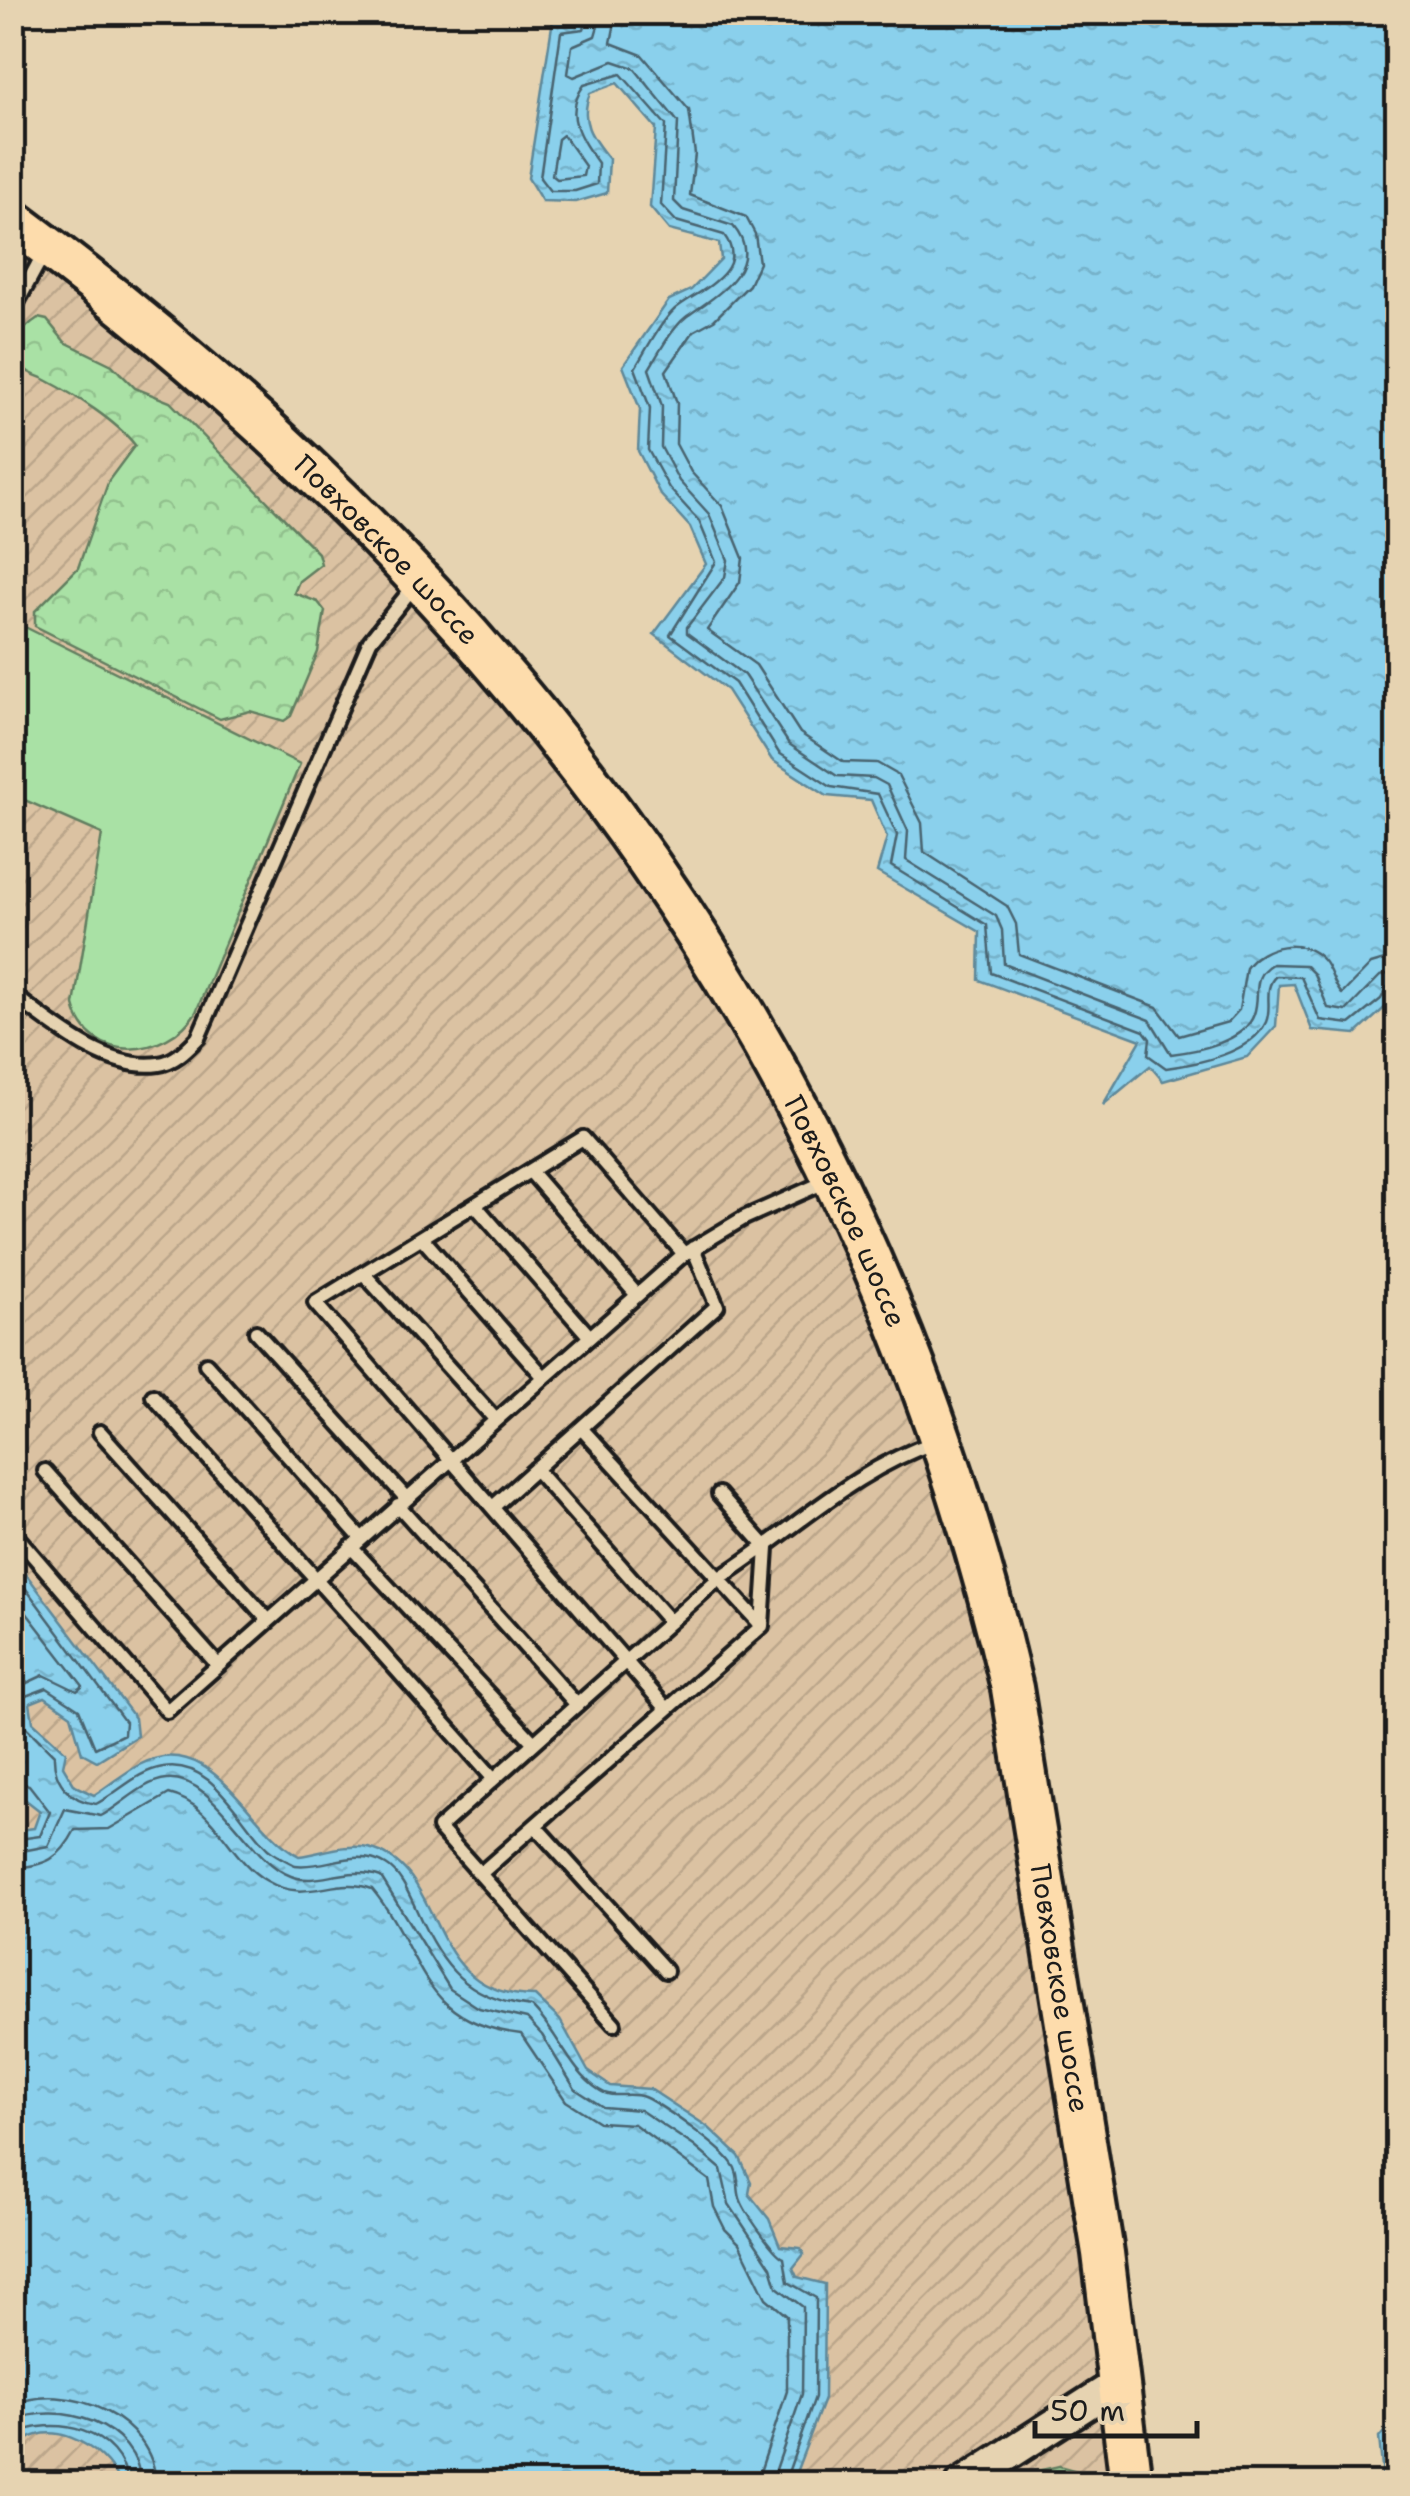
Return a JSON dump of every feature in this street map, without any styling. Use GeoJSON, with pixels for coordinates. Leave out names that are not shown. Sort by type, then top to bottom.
{"type":"FeatureCollection","features":[{"type":"Feature","properties":{"kind":"main road","name":"Повховское шоссе"},"geometry":{"type":"LineString","coordinates":[[12,220],[223,390],[420,580],[561,742],[648,858],[754,1024],[834,1178],[943,1440],[984,1574],[1012,1688],[1048,1891],[1131,2484]]}},
{"type":"Feature","properties":{"kind":"street"},"geometry":{"type":"LineString","coordinates":[[962,2484],[1118,2384]]}},
{"type":"Feature","properties":{"kind":"lane"},"geometry":{"type":"LineString","coordinates":[[12,312],[49,248]]}},
{"type":"Feature","properties":{"kind":"lane"},"geometry":{"type":"LineString","coordinates":[[12,994],[83,1044],[129,1060],[160,1064],[180,1056],[198,1038],[370,641],[420,580]]}},
{"type":"Feature","properties":{"kind":"lane"},"geometry":{"type":"LineString","coordinates":[[493,1507],[717,1306],[689,1251],[584,1138],[315,1303],[667,1709]]}},
{"type":"Feature","properties":{"kind":"lane"},"geometry":{"type":"LineString","coordinates":[[530,1171],[636,1294]]}},
{"type":"Feature","properties":{"kind":"lane"},"geometry":{"type":"LineString","coordinates":[[12,1531],[166,1710],[689,1251],[787,1196],[834,1178]]}},
{"type":"Feature","properties":{"kind":"lane"},"geometry":{"type":"LineString","coordinates":[[475,1205],[588,1336]]}},
{"type":"Feature","properties":{"kind":"lane"},"geometry":{"type":"LineString","coordinates":[[422,1238],[543,1376]]}},
{"type":"Feature","properties":{"kind":"lane"},"geometry":{"type":"LineString","coordinates":[[364,1274],[495,1419]]}},
{"type":"Feature","properties":{"kind":"lane"},"geometry":{"type":"LineString","coordinates":[[256,1332],[577,1705]]}},
{"type":"Feature","properties":{"kind":"lane"},"geometry":{"type":"LineString","coordinates":[[206,1364],[534,1744]]}},
{"type":"Feature","properties":{"kind":"lane"},"geometry":{"type":"LineString","coordinates":[[153,1396],[494,1780]]}},
{"type":"Feature","properties":{"kind":"lane"},"geometry":{"type":"LineString","coordinates":[[581,1428],[762,1626]]}},
{"type":"Feature","properties":{"kind":"lane"},"geometry":{"type":"LineString","coordinates":[[100,1432],[268,1620]]}},
{"type":"Feature","properties":{"kind":"lane"},"geometry":{"type":"LineString","coordinates":[[614,2024],[439,1828],[718,1579],[767,1548],[860,1476],[892,1457],[943,1440]]}},
{"type":"Feature","properties":{"kind":"lane"},"geometry":{"type":"LineString","coordinates":[[535,1470],[670,1622]]}},
{"type":"Feature","properties":{"kind":"lane"},"geometry":{"type":"LineString","coordinates":[[46,1471],[218,1665]]}},
{"type":"Feature","properties":{"kind":"lane"},"geometry":{"type":"LineString","coordinates":[[480,1874],[762,1626],[767,1548],[720,1494]]}},
{"type":"Feature","properties":{"kind":"lane"},"geometry":{"type":"LineString","coordinates":[[534,1826],[666,1970]]}},
{"type":"Feature","properties":{"kind":"shaded area"},"geometry":{"type":"Polygon","coordinates":[[[12,220],[420,580],[754,1023],[970,1525],[1131,2483],[13,2483],[12,220]]]}},
{"type":"Feature","properties":{"kind":"green space"},"geometry":{"type":"Polygon","coordinates":[[[38,318],[47,320],[65,342],[112,365],[135,388],[170,402],[318,553],[321,564],[299,581],[294,593],[318,602],[325,611],[318,652],[291,716],[284,721],[250,711],[220,719],[35,626],[35,611],[78,568],[109,480],[135,445],[94,409],[23,367],[16,344],[22,332],[38,318]]]}},
{"type":"Feature","properties":{"kind":"green space"},"geometry":{"type":"Polygon","coordinates":[[[13,621],[300,764],[196,1012],[183,1028],[148,1046],[129,1049],[95,1038],[82,1024],[74,1005],[102,834],[13,795],[13,621]]]}},
{"type":"Feature","properties":{"kind":"green space"},"geometry":{"type":"Polygon","coordinates":[[[1059,2466],[1084,2473],[1098,2483],[1017,2483],[1033,2472],[1059,2466]]]}},
{"type":"Feature","properties":{"kind":"water"},"geometry":{"type":"Polygon","coordinates":[[[554,13],[577,22],[580,13],[1397,13],[1398,979],[1390,1003],[1356,1034],[1312,1030],[1294,984],[1279,985],[1276,1026],[1247,1057],[1163,1081],[1150,1066],[1103,1105],[1141,1040],[979,980],[980,932],[877,872],[887,837],[871,800],[827,796],[772,760],[727,690],[654,634],[706,564],[690,527],[660,494],[638,451],[640,409],[623,366],[669,300],[691,290],[721,259],[719,243],[669,230],[650,207],[656,128],[617,83],[590,93],[586,112],[592,136],[609,159],[607,193],[576,202],[542,201],[528,178],[554,13]]]}},
{"type":"Feature","properties":{"kind":"water"},"geometry":{"type":"Polygon","coordinates":[[[13,1557],[135,1718],[137,1736],[97,1761],[82,1753],[71,1715],[45,1697],[30,1703],[33,1722],[66,1752],[63,1766],[75,1786],[94,1795],[139,1765],[165,1757],[188,1759],[227,1786],[280,1843],[299,1856],[360,1847],[394,1860],[412,1879],[453,1954],[472,1975],[498,1990],[535,1996],[560,2020],[588,2071],[610,2086],[650,2089],[708,2127],[739,2156],[751,2182],[749,2194],[769,2219],[780,2246],[800,2248],[804,2254],[793,2268],[797,2277],[825,2284],[824,2399],[792,2483],[120,2484],[101,2457],[71,2438],[39,2435],[24,2441],[13,2455],[12,1831],[34,1828],[40,1811],[13,1790],[13,1557]]]}},
{"type":"Feature","properties":{"kind":"water"},"geometry":{"type":"Polygon","coordinates":[[[1397,2417],[1397,2483],[1378,2483],[1383,2476],[1379,2438],[1397,2417]]]}}]}
